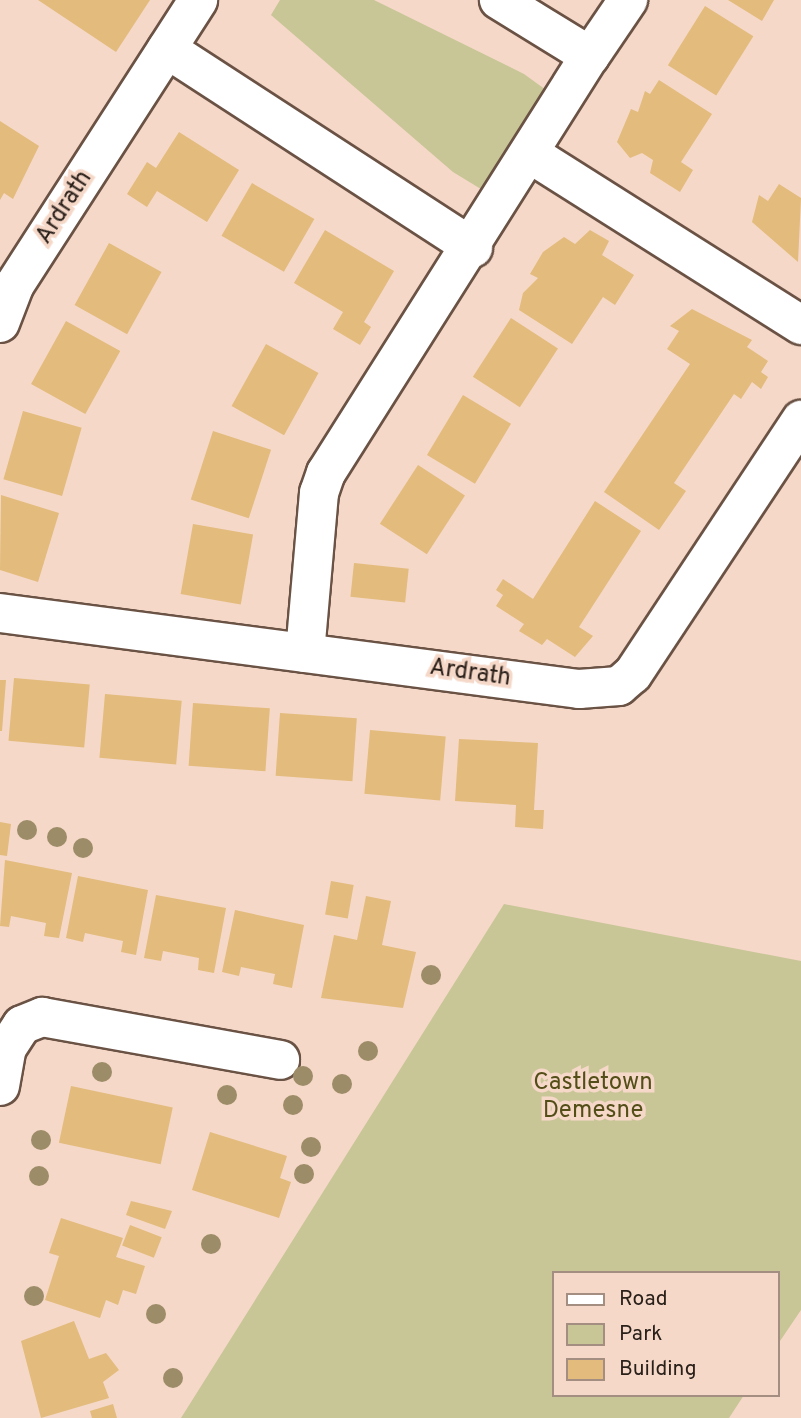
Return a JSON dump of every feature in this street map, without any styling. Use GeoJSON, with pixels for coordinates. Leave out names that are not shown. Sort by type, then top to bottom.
{"type":"FeatureCollection","features":[{"type":"Feature","properties":{"kind":"street","name":"Ardrath"},"geometry":{"type":"LineString","coordinates":[[0,323],[7,281],[116,130],[198,0]]}},
{"type":"Feature","properties":{"kind":"street"},"geometry":{"type":"LineString","coordinates":[[499,0],[590,56]]}},
{"type":"Feature","properties":{"kind":"street"},"geometry":{"type":"LineString","coordinates":[[305,653],[319,493],[326,473],[473,248],[590,56],[628,0]]}},
{"type":"Feature","properties":{"kind":"street"},"geometry":{"type":"LineString","coordinates":[[167,49],[473,248]]}},
{"type":"Feature","properties":{"kind":"street"},"geometry":{"type":"LineString","coordinates":[[530,153],[801,325]]}},
{"type":"Feature","properties":{"kind":"street","name":"Ardrath"},"geometry":{"type":"LineString","coordinates":[[0,613],[579,689],[619,686],[633,674],[801,420]]}},
{"type":"Feature","properties":{"kind":"street"},"geometry":{"type":"LineString","coordinates":[[0,1086],[7,1048],[22,1025],[42,1017],[280,1060]]}},
{"type":"Feature","properties":{"kind":"green space"},"geometry":{"type":"Polygon","coordinates":[[[280,0],[374,0],[524,74],[557,98],[494,197],[453,172],[271,15],[280,0]]]}},
{"type":"Feature","properties":{"kind":"green space","name":"Castletown Demesne"},"geometry":{"type":"Polygon","coordinates":[[[504,904],[801,961],[801,1310],[780,1341],[780,1271],[552,1271],[552,1397],[743,1397],[729,1418],[181,1418],[504,904]]]}},
{"type":"Feature","properties":{"kind":"building"},"geometry":{"type":"Polygon","coordinates":[[[38,0],[150,0],[116,52],[38,0]]]}},
{"type":"Feature","properties":{"kind":"building"},"geometry":{"type":"Polygon","coordinates":[[[728,0],[774,0],[762,21],[728,0]]]}},
{"type":"Feature","properties":{"kind":"building"},"geometry":{"type":"Polygon","coordinates":[[[705,6],[753,36],[716,96],[668,65],[705,6]]]}},
{"type":"Feature","properties":{"kind":"building"},"geometry":{"type":"Polygon","coordinates":[[[659,80],[712,114],[681,162],[693,170],[680,192],[650,173],[653,160],[642,153],[630,158],[617,142],[631,109],[638,112],[645,91],[650,94],[659,80]]]}},
{"type":"Feature","properties":{"kind":"building"},"geometry":{"type":"Polygon","coordinates":[[[0,121],[39,146],[13,199],[4,193],[0,200],[0,121]]]}},
{"type":"Feature","properties":{"kind":"building"},"geometry":{"type":"Polygon","coordinates":[[[179,132],[239,170],[207,222],[157,191],[147,207],[127,194],[147,162],[156,168],[179,132]]]}},
{"type":"Feature","properties":{"kind":"building"},"geometry":{"type":"Polygon","coordinates":[[[252,183],[314,219],[284,272],[222,236],[252,183]]]}},
{"type":"Feature","properties":{"kind":"building"},"geometry":{"type":"Polygon","coordinates":[[[779,184],[801,198],[798,262],[752,222],[759,195],[768,201],[779,184]]]}},
{"type":"Feature","properties":{"kind":"building"},"geometry":{"type":"Polygon","coordinates":[[[325,230],[394,271],[364,322],[371,327],[360,345],[333,329],[343,312],[294,283],[325,230]]]}},
{"type":"Feature","properties":{"kind":"building"},"geometry":{"type":"Polygon","coordinates":[[[590,230],[609,241],[602,255],[634,275],[615,305],[603,297],[572,344],[519,310],[523,293],[538,278],[530,274],[543,252],[564,237],[575,244],[590,230]]]}},
{"type":"Feature","properties":{"kind":"building"},"geometry":{"type":"Polygon","coordinates":[[[109,243],[161,272],[127,334],[75,305],[109,243]]]}},
{"type":"Feature","properties":{"kind":"building"},"geometry":{"type":"Polygon","coordinates":[[[692,309],[752,340],[747,347],[768,361],[761,372],[768,377],[761,389],[752,382],[741,399],[734,394],[674,483],[686,491],[659,530],[604,492],[690,364],[667,349],[679,331],[670,326],[692,309]]]}},
{"type":"Feature","properties":{"kind":"building"},"geometry":{"type":"Polygon","coordinates":[[[511,318],[558,348],[520,407],[473,377],[511,318]]]}},
{"type":"Feature","properties":{"kind":"building"},"geometry":{"type":"Polygon","coordinates":[[[66,321],[120,351],[85,414],[31,384],[66,321]]]}},
{"type":"Feature","properties":{"kind":"building"},"geometry":{"type":"Polygon","coordinates":[[[266,344],[318,373],[284,435],[232,406],[266,344]]]}},
{"type":"Feature","properties":{"kind":"building"},"geometry":{"type":"Polygon","coordinates":[[[463,395],[511,424],[475,484],[427,455],[463,395]]]}},
{"type":"Feature","properties":{"kind":"building"},"geometry":{"type":"Polygon","coordinates":[[[23,411],[82,428],[62,496],[3,479],[23,411]]]}},
{"type":"Feature","properties":{"kind":"building"},"geometry":{"type":"Polygon","coordinates":[[[213,431],[271,450],[249,518],[191,499],[213,431]]]}},
{"type":"Feature","properties":{"kind":"building"},"geometry":{"type":"Polygon","coordinates":[[[418,465],[465,495],[427,554],[380,524],[418,465]]]}},
{"type":"Feature","properties":{"kind":"building"},"geometry":{"type":"Polygon","coordinates":[[[1,495],[59,513],[38,582],[0,570],[1,495]]]}},
{"type":"Feature","properties":{"kind":"building"},"geometry":{"type":"Polygon","coordinates":[[[595,501],[641,531],[579,627],[593,636],[575,657],[547,639],[542,645],[519,631],[524,624],[496,606],[503,595],[496,590],[503,579],[533,599],[595,501]]]}},
{"type":"Feature","properties":{"kind":"building"},"geometry":{"type":"Polygon","coordinates":[[[193,524],[253,535],[241,605],[181,594],[193,524]]]}},
{"type":"Feature","properties":{"kind":"building"},"geometry":{"type":"Polygon","coordinates":[[[354,563],[409,569],[405,603],[350,597],[354,563]]]}},
{"type":"Feature","properties":{"kind":"building"},"geometry":{"type":"Polygon","coordinates":[[[14,678],[90,685],[84,747],[9,741],[14,678]]]}},
{"type":"Feature","properties":{"kind":"building"},"geometry":{"type":"Polygon","coordinates":[[[0,680],[6,680],[2,731],[0,731],[0,680]]]}},
{"type":"Feature","properties":{"kind":"building"},"geometry":{"type":"Polygon","coordinates":[[[105,694],[182,701],[176,764],[99,758],[105,694]]]}},
{"type":"Feature","properties":{"kind":"building"},"geometry":{"type":"Polygon","coordinates":[[[193,703],[270,708],[265,771],[189,766],[193,703]]]}},
{"type":"Feature","properties":{"kind":"building"},"geometry":{"type":"Polygon","coordinates":[[[280,713],[357,718],[352,781],[276,776],[280,713]]]}},
{"type":"Feature","properties":{"kind":"building"},"geometry":{"type":"Polygon","coordinates":[[[370,730],[446,737],[440,800],[364,794],[370,730]]]}},
{"type":"Feature","properties":{"kind":"building"},"geometry":{"type":"Polygon","coordinates":[[[459,739],[538,743],[534,810],[544,810],[543,829],[515,827],[516,805],[455,801],[459,739]]]}},
{"type":"Feature","properties":{"kind":"building"},"geometry":{"type":"Polygon","coordinates":[[[0,822],[11,824],[7,856],[0,855],[0,822]]]}},
{"type":"Feature","properties":{"kind":"building"},"geometry":{"type":"Polygon","coordinates":[[[5,860],[72,873],[59,938],[44,936],[46,923],[11,916],[9,927],[0,926],[5,860]]]}},
{"type":"Feature","properties":{"kind":"building"},"geometry":{"type":"Polygon","coordinates":[[[78,876],[148,890],[136,955],[121,952],[123,941],[85,933],[83,942],[66,938],[78,876]]]}},
{"type":"Feature","properties":{"kind":"building"},"geometry":{"type":"Polygon","coordinates":[[[331,881],[354,885],[348,918],[325,914],[331,881]]]}},
{"type":"Feature","properties":{"kind":"building"},"geometry":{"type":"Polygon","coordinates":[[[156,895],[226,908],[214,973],[198,970],[199,958],[163,951],[161,961],[144,958],[156,895]]]}},
{"type":"Feature","properties":{"kind":"building"},"geometry":{"type":"Polygon","coordinates":[[[366,896],[391,901],[382,945],[416,952],[403,1008],[321,998],[334,935],[357,940],[366,896]]]}},
{"type":"Feature","properties":{"kind":"building"},"geometry":{"type":"Polygon","coordinates":[[[235,910],[304,925],[292,988],[273,984],[275,974],[241,967],[239,976],[222,972],[235,910]]]}},
{"type":"Feature","properties":{"kind":"building"},"geometry":{"type":"Polygon","coordinates":[[[71,1086],[173,1108],[161,1164],[59,1143],[71,1086]]]}},
{"type":"Feature","properties":{"kind":"building"},"geometry":{"type":"Polygon","coordinates":[[[210,1132],[287,1156],[280,1178],[291,1182],[279,1218],[192,1190],[210,1132]]]}},
{"type":"Feature","properties":{"kind":"building"},"geometry":{"type":"Polygon","coordinates":[[[131,1201],[172,1211],[165,1229],[126,1215],[131,1201]]]}},
{"type":"Feature","properties":{"kind":"building"},"geometry":{"type":"Polygon","coordinates":[[[61,1218],[123,1238],[116,1257],[145,1266],[136,1294],[123,1290],[118,1305],[106,1300],[100,1318],[45,1300],[59,1256],[49,1253],[61,1218]]]}},
{"type":"Feature","properties":{"kind":"building"},"geometry":{"type":"Polygon","coordinates":[[[130,1225],[162,1237],[154,1258],[122,1246],[130,1225]]]}},
{"type":"Feature","properties":{"kind":"building"},"geometry":{"type":"Polygon","coordinates":[[[74,1321],[89,1359],[106,1353],[119,1370],[103,1382],[109,1398],[41,1418],[21,1341],[74,1321]]]}},
{"type":"Feature","properties":{"kind":"building"},"geometry":{"type":"Polygon","coordinates":[[[113,1404],[117,1418],[92,1418],[90,1411],[113,1404]]]}}]}
